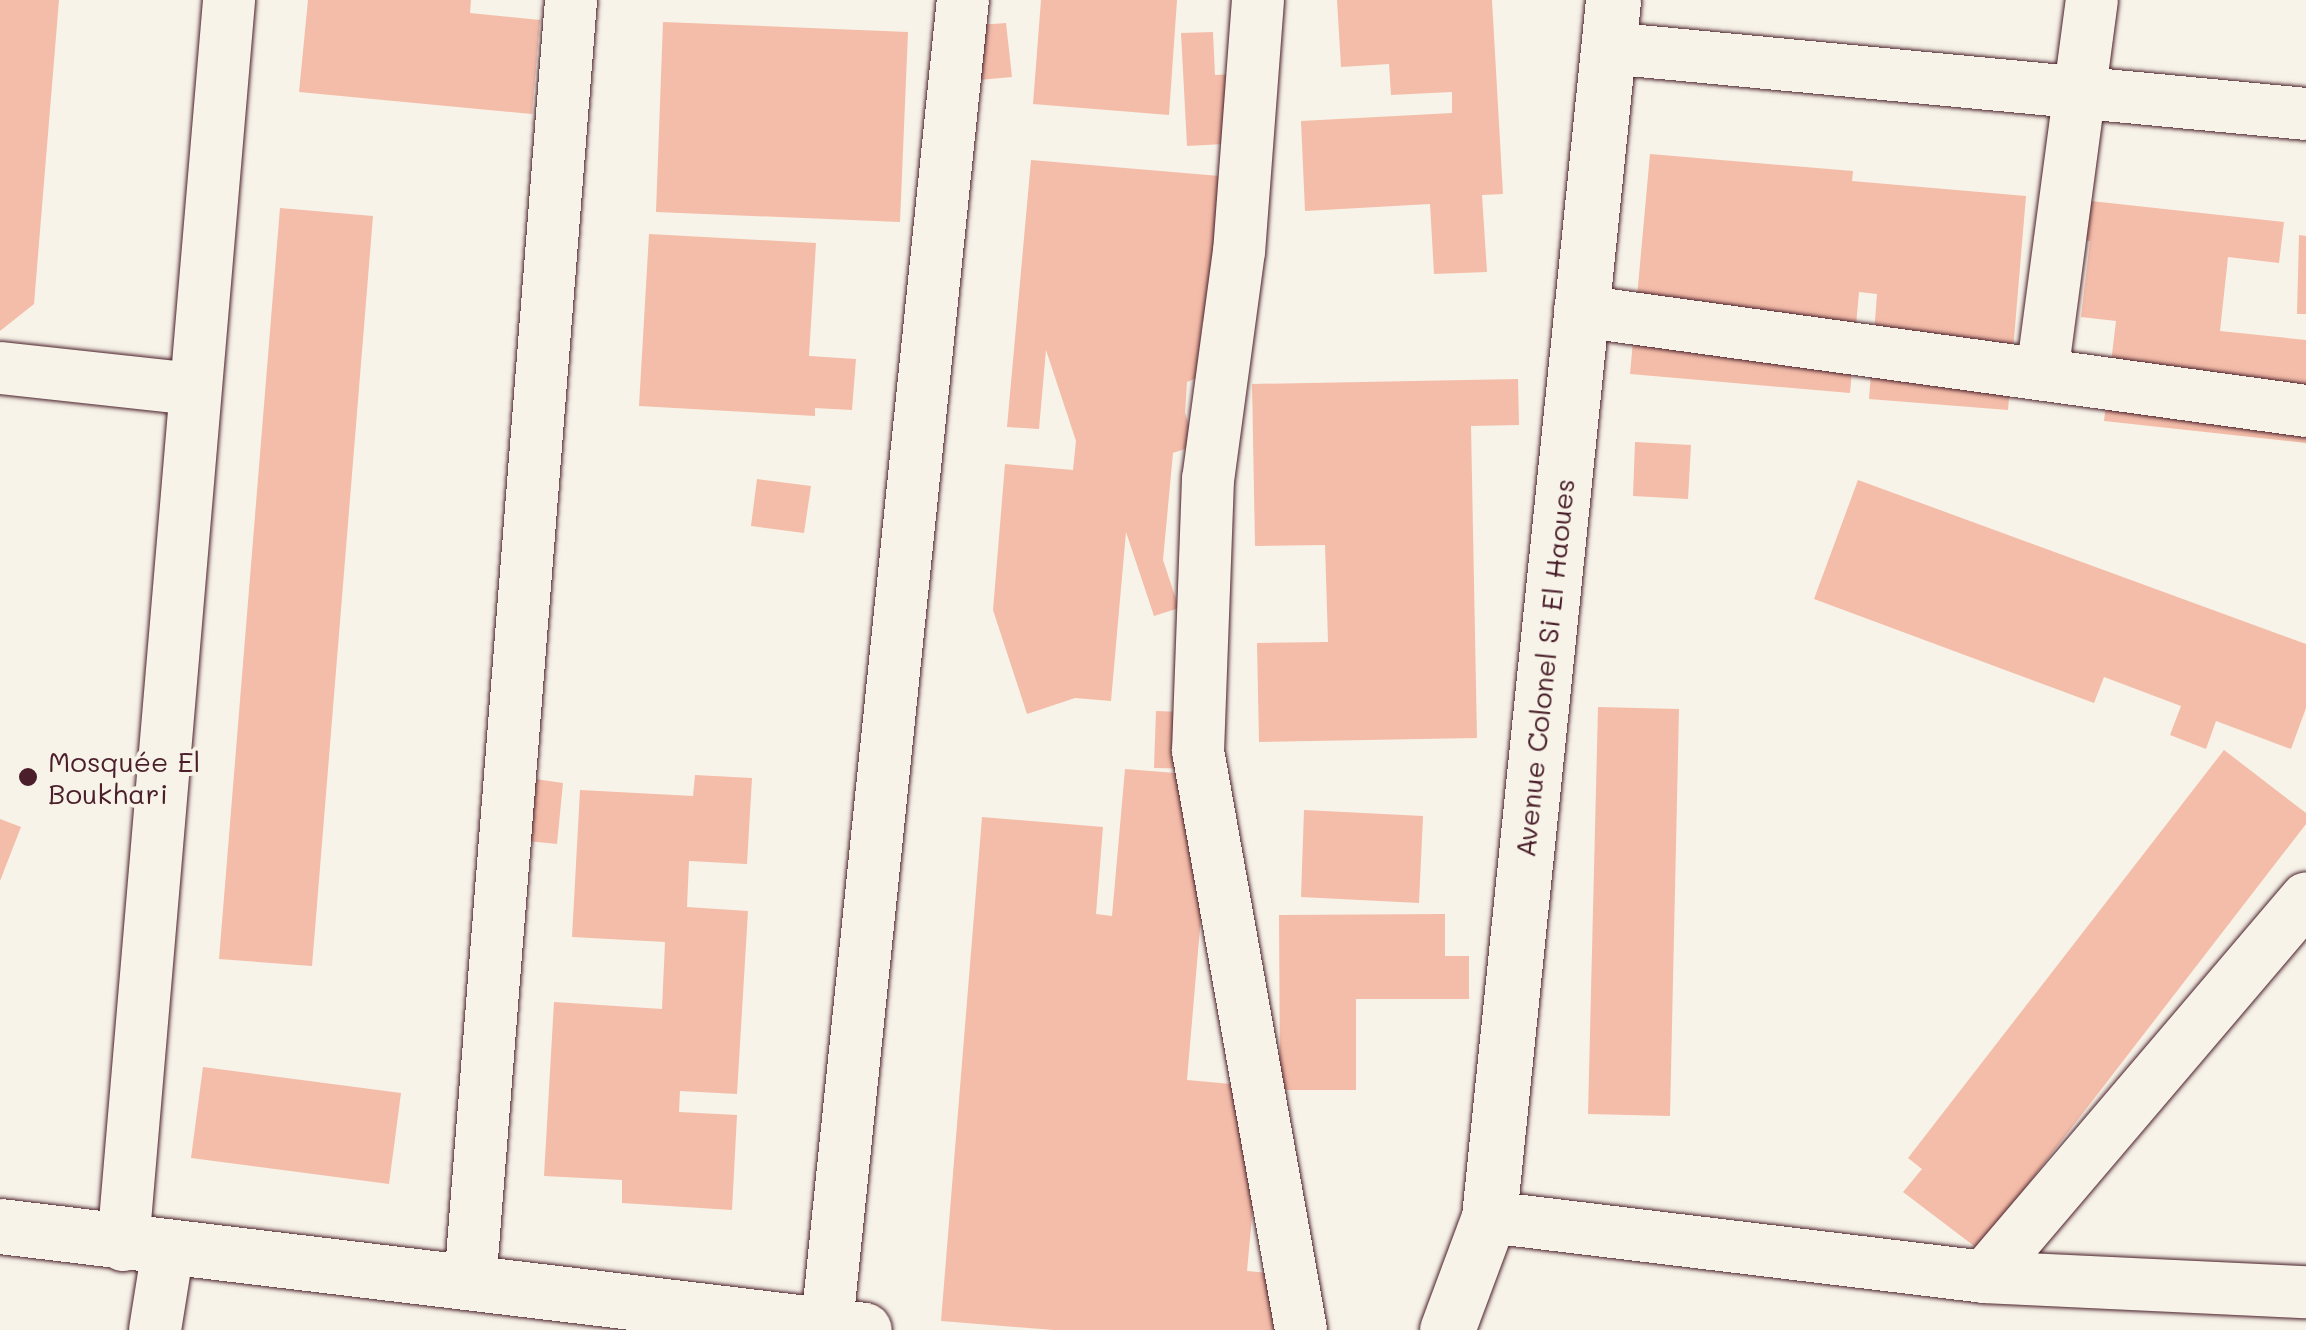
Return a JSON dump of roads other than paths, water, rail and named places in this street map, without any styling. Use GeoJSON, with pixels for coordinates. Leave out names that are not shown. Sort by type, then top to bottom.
{"type":"FeatureCollection","features":[{"type":"Feature","properties":{"kind":"street"},"geometry":{"type":"LineString","coordinates":[[155,1330],[145,1247],[192,390],[229,0]]}},
{"type":"Feature","properties":{"kind":"street"},"geometry":{"type":"LineString","coordinates":[[470,1284],[570,0]]}},
{"type":"Feature","properties":{"kind":"street"},"geometry":{"type":"LineString","coordinates":[[0,1226],[765,1324],[845,1327],[963,0]]}},
{"type":"Feature","properties":{"kind":"street"},"geometry":{"type":"LineString","coordinates":[[1258,0],[1239,251],[1208,479],[1198,750],[1301,1330]]}},
{"type":"Feature","properties":{"kind":"street"},"geometry":{"type":"LineString","coordinates":[[2042,374],[2092,0]]}},
{"type":"Feature","properties":{"kind":"street"},"geometry":{"type":"LineString","coordinates":[[1610,24],[2079,92],[2306,114]]}},
{"type":"Feature","properties":{"kind":"street","name":"Avenue Colonel Si El Haoues"},"geometry":{"type":"LineString","coordinates":[[1447,1330],[1488,1217],[1610,24]]}},
{"type":"Feature","properties":{"kind":"street"},"geometry":{"type":"LineString","coordinates":[[1580,312],[2306,410]]}},
{"type":"Feature","properties":{"kind":"street"},"geometry":{"type":"LineString","coordinates":[[0,368],[192,390]]}},
{"type":"Feature","properties":{"kind":"street"},"geometry":{"type":"LineString","coordinates":[[1984,1277],[2306,898]]}},
{"type":"Feature","properties":{"kind":"street"},"geometry":{"type":"LineString","coordinates":[[1488,1217],[1984,1277],[2306,1292]]}},
{"type":"Feature","properties":{"kind":"place","name":"Mosquée El Boukhari"},"geometry":{"type":"Point","coordinates":[28,777]}}]}
